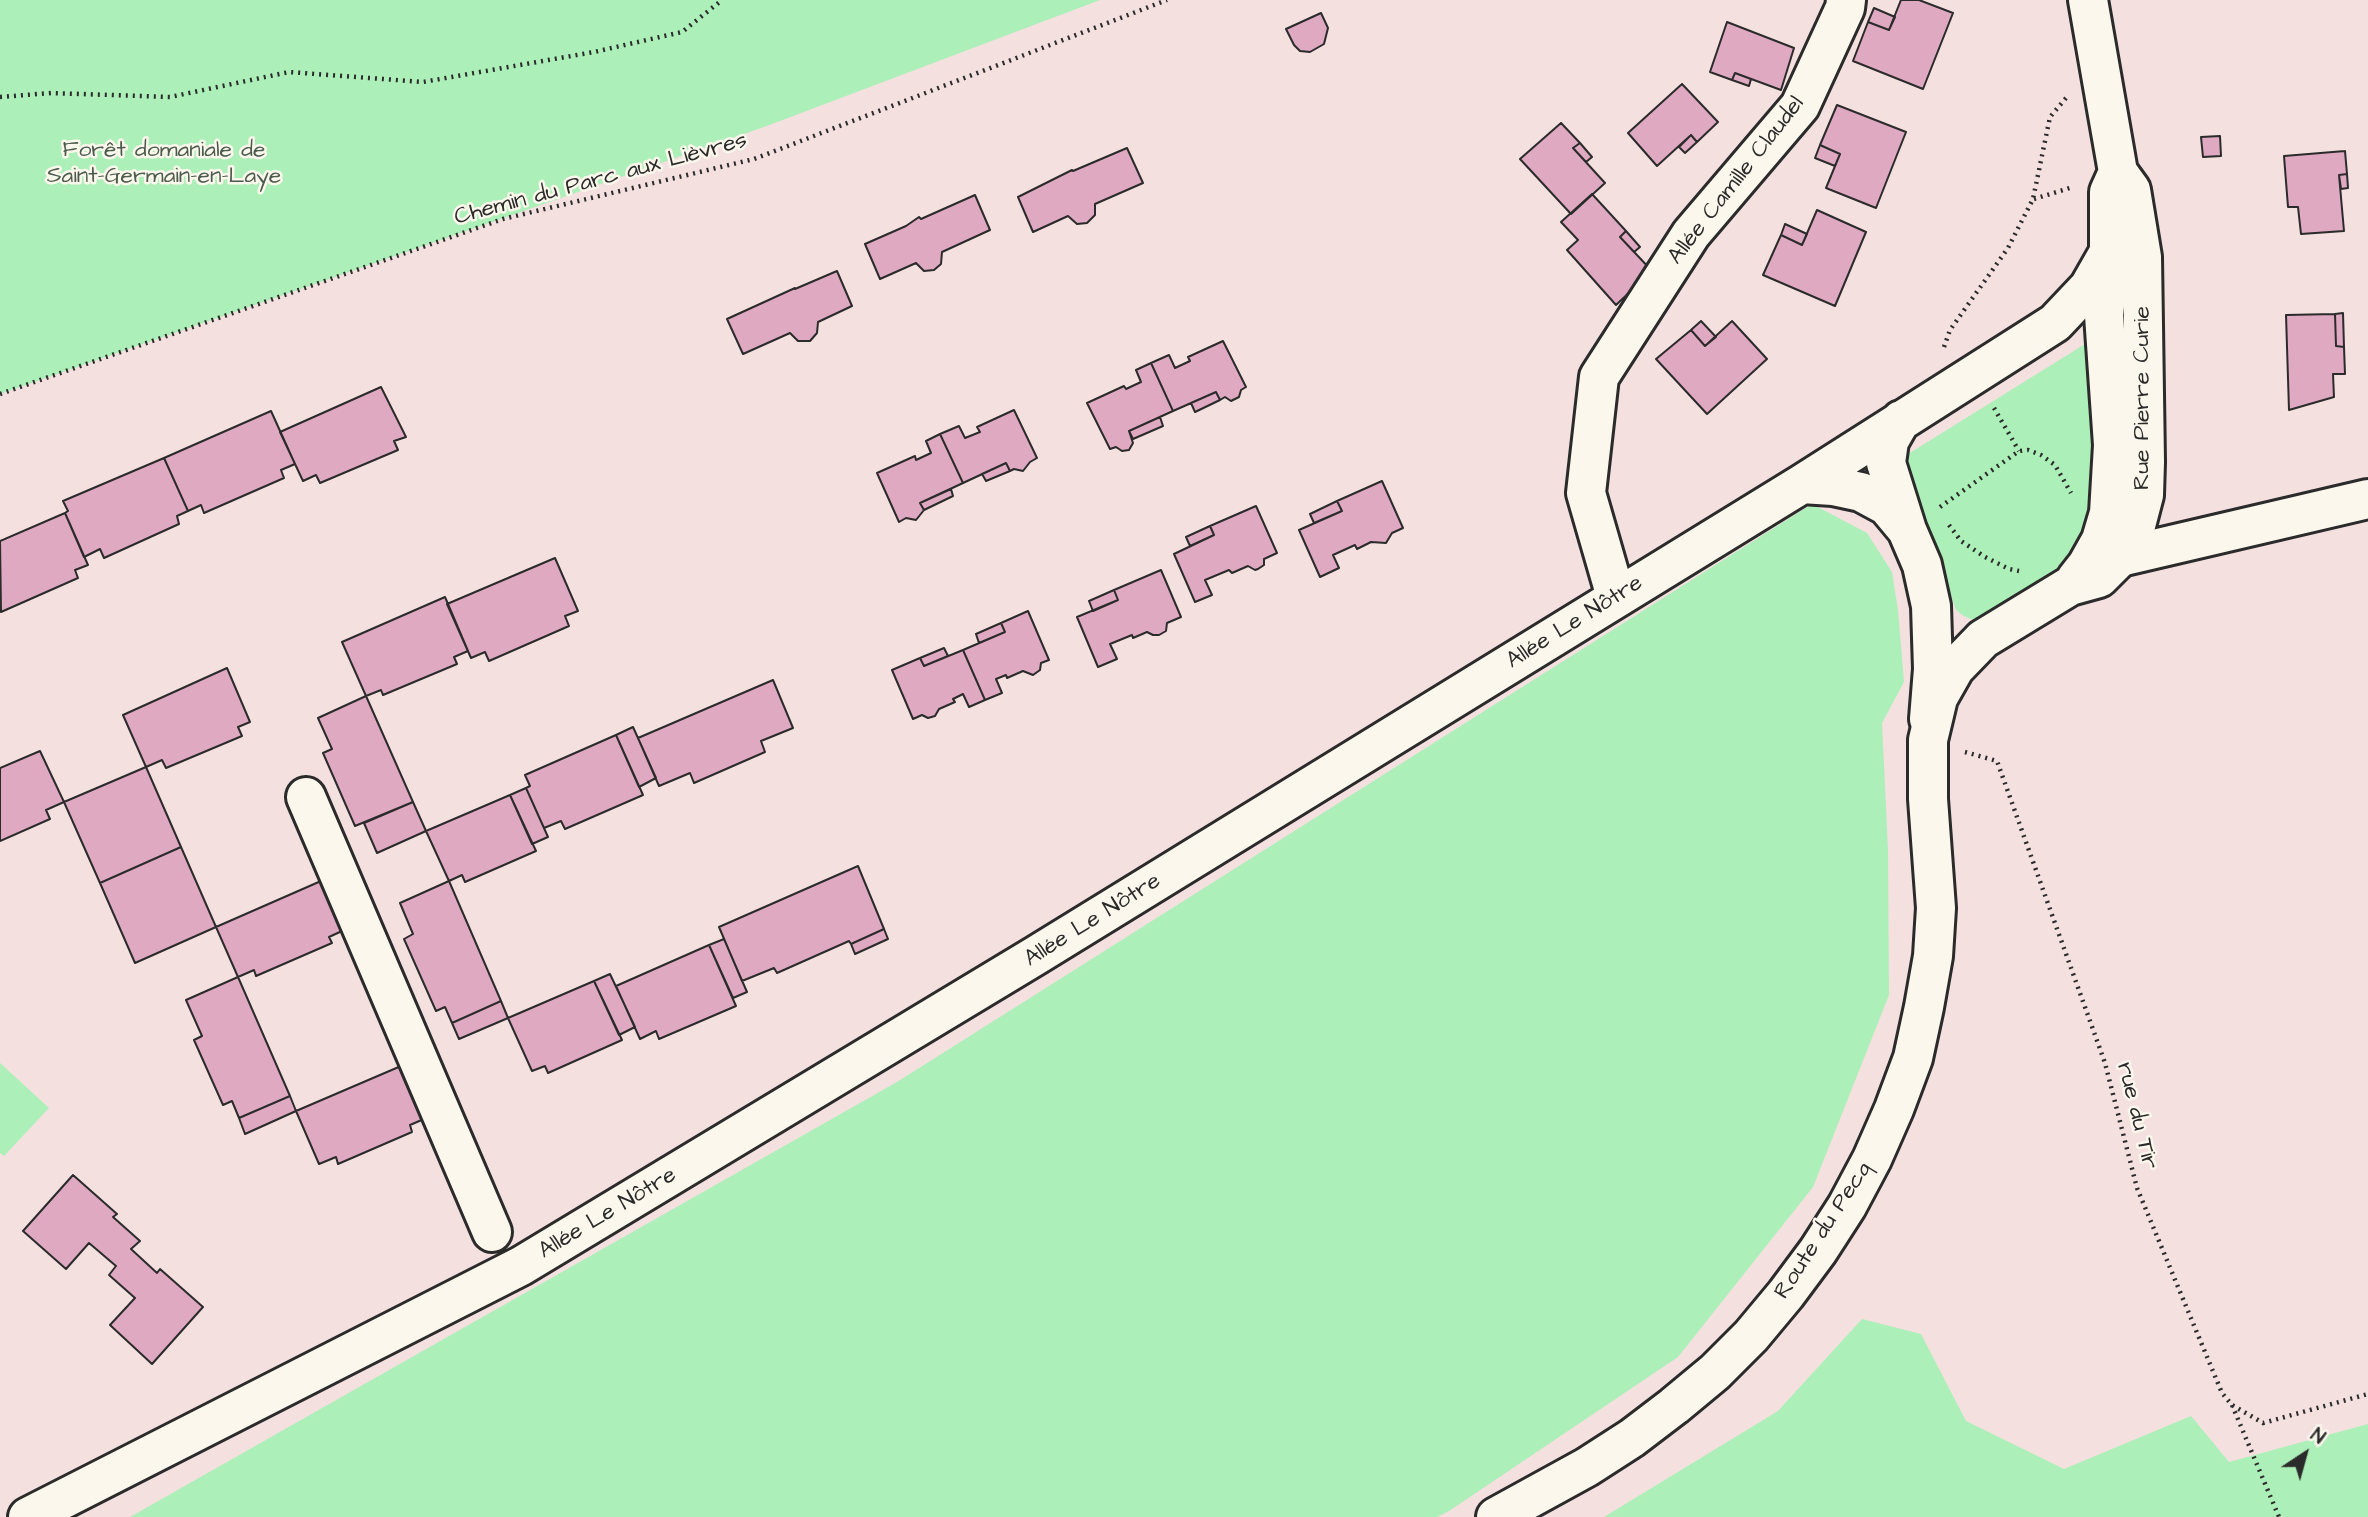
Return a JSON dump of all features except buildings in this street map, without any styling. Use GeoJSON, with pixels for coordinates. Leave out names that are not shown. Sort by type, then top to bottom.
{"type":"FeatureCollection","features":[{"type":"Feature","properties":{"kind":"street","name":"Allée Camille Claudel"},"geometry":{"type":"LineString","coordinates":[[1616,597],[1586,493],[1600,377],[1691,234],[1800,106],[1846,8],[1846,0]]}},
{"type":"Feature","properties":{"kind":"street","name":"Rue Pierre Curie"},"geometry":{"type":"LineString","coordinates":[[2070,586],[2099,578],[2120,557],[2133,537],[2144,495],[2146,450],[2142,257],[2131,190],[2118,172],[2088,0]]}},
{"type":"Feature","properties":{"kind":"street","name":"Rue Pierre Curie"},"geometry":{"type":"LineString","coordinates":[[2070,586],[2087,565],[2101,540],[2109,513],[2113,445],[2104,315],[2109,253],[2109,192],[2118,172]]}},
{"type":"Feature","properties":{"kind":"street","name":"Allée Le Nôtre"},"geometry":{"type":"LineString","coordinates":[[28,1517],[521,1266],[1035,957],[1802,484],[2055,323],[2089,287],[2109,253]]}},
{"type":"Feature","properties":{"kind":"street"},"geometry":{"type":"LineString","coordinates":[[2055,323],[2081,315],[2104,315],[2117,324],[2126,339],[2129,450],[2144,495]]}},
{"type":"Feature","properties":{"kind":"street"},"geometry":{"type":"LineString","coordinates":[[1916,411],[1889,441],[1886,463],[1923,519],[1922,565],[1931,606],[1933,669],[1928,740]]}},
{"type":"Feature","properties":{"kind":"street"},"geometry":{"type":"LineString","coordinates":[[1802,484],[1833,486],[1861,492],[1887,506],[1923,519]]}},
{"type":"Feature","properties":{"kind":"street"},"geometry":{"type":"LineString","coordinates":[[2120,557],[2368,499]]}},
{"type":"Feature","properties":{"kind":"street","name":"Route du Pecq"},"geometry":{"type":"LineString","coordinates":[[1496,1517],[1587,1467],[1632,1438],[1715,1372],[1752,1336],[1786,1294],[1847,1206],[1894,1109],[1913,1058],[1924,1007],[1933,956],[1936,908],[1928,799],[1928,740],[1938,698],[1955,668],[1983,639],[2070,586]]}},
{"type":"Feature","properties":{"kind":"street"},"geometry":{"type":"LineString","coordinates":[[1931,606],[1968,633],[1983,639]]}},
{"type":"Feature","properties":{"kind":"street"},"geometry":{"type":"LineString","coordinates":[[306,797],[492,1232]]}},
{"type":"Feature","properties":{"kind":"path"},"geometry":{"type":"LineString","coordinates":[[0,97],[51,93],[170,97],[289,72],[423,82],[594,52],[682,32],[722,0]]}},
{"type":"Feature","properties":{"kind":"path","name":"Chemin du Parc aux Lièvres"},"geometry":{"type":"LineString","coordinates":[[0,394],[503,219],[754,159],[1167,0]]}},
{"type":"Feature","properties":{"kind":"path"},"geometry":{"type":"LineString","coordinates":[[1916,411],[1950,330],[2008,248],[2033,199],[2050,117],[2099,60]]}},
{"type":"Feature","properties":{"kind":"path"},"geometry":{"type":"LineString","coordinates":[[1974,374],[2019,451]]}},
{"type":"Feature","properties":{"kind":"path"},"geometry":{"type":"LineString","coordinates":[[2022,571],[2009,569],[1985,557],[1923,519],[2019,451],[2028,450],[2041,454],[2054,465],[2075,501]]}},
{"type":"Feature","properties":{"kind":"path","name":"rue du Tir"},"geometry":{"type":"LineString","coordinates":[[1928,740],[1997,761],[2105,1063],[2137,1188],[2222,1393],[2232,1405],[2263,1423],[2368,1394]]}},
{"type":"Feature","properties":{"kind":"path"},"geometry":{"type":"LineString","coordinates":[[2232,1405],[2279,1517]]}},
{"type":"Feature","properties":{"kind":"green space","name":"Forêt domaniale de Saint-Germain-en-Laye"},"geometry":{"type":"Polygon","coordinates":[[[0,0],[1100,0],[764,127],[0,394],[0,0]]]}},
{"type":"Feature","properties":{"kind":"green space"},"geometry":{"type":"Polygon","coordinates":[[[2085,344],[2090,344],[2104,500],[2081,556],[1980,623],[1956,610],[1905,456],[2085,344]]]}},
{"type":"Feature","properties":{"kind":"green space"},"geometry":{"type":"Polygon","coordinates":[[[1812,504],[1867,533],[1892,572],[1898,610],[1904,682],[1882,723],[1888,850],[1889,995],[1813,1187],[1678,1357],[1449,1511],[1437,1517],[130,1517],[897,1082],[1812,504]]]}},
{"type":"Feature","properties":{"kind":"green space"},"geometry":{"type":"Polygon","coordinates":[[[0,1063],[49,1108],[4,1156],[0,1153],[0,1063]]]}},
{"type":"Feature","properties":{"kind":"green space"},"geometry":{"type":"Polygon","coordinates":[[[1862,1319],[1921,1334],[1966,1421],[2064,1469],[2191,1416],[2229,1462],[2368,1424],[2368,1517],[1604,1517],[1778,1411],[1862,1319]]]}}]}
